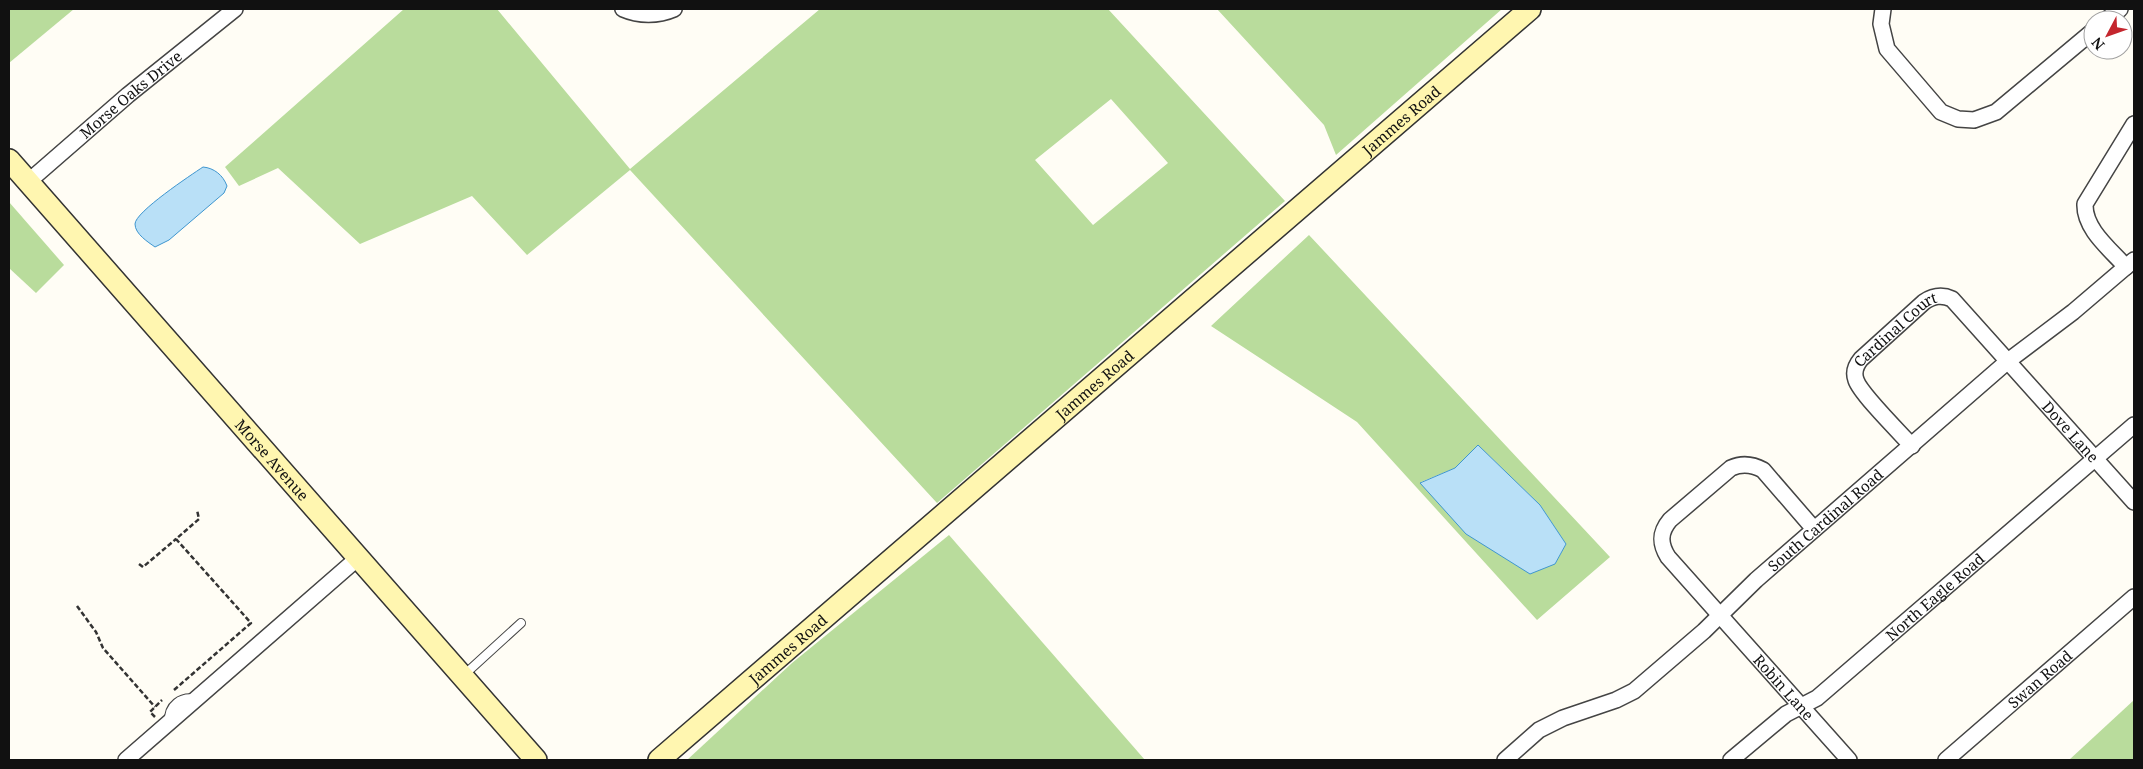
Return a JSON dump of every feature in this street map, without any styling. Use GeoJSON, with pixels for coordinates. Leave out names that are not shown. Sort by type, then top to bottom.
{"type":"FeatureCollection","features":[{"type":"Feature","properties":{"kind":"street","name":"Morse Oaks Drive"},"geometry":{"type":"LineString","coordinates":[[28,182],[128,95],[235,9]]}},
{"type":"Feature","properties":{"kind":"street"},"geometry":{"type":"LineString","coordinates":[[623,9],[632,13],[653,14],[674,9]]}},
{"type":"Feature","properties":{"kind":"street","name":"Jammes Road"},"geometry":{"type":"LineString","coordinates":[[659,760],[1530,9]]}},
{"type":"Feature","properties":{"kind":"street"},"geometry":{"type":"LineString","coordinates":[[1883,9],[1881,24],[1887,48],[1941,112],[1958,119],[1974,120],[1996,112],[2083,39]]}},
{"type":"Feature","properties":{"kind":"street"},"geometry":{"type":"LineString","coordinates":[[2130,264],[2091,228],[2084,212],[2085,204],[2134,124]]}},
{"type":"Feature","properties":{"kind":"street","name":"Morse Avenue"},"geometry":{"type":"LineString","coordinates":[[9,160],[536,760]]}},
{"type":"Feature","properties":{"kind":"street","name":"South Cardinal Road"},"geometry":{"type":"LineString","coordinates":[[1505,760],[1539,730],[1563,718],[1616,700],[1634,691],[1704,631],[1719,614],[1814,529],[2008,361],[2073,312],[2130,264]]}},
{"type":"Feature","properties":{"kind":"street","name":"Cardinal Court"},"geometry":{"type":"LineString","coordinates":[[1912,446],[1859,387],[1855,374],[1856,366],[1861,359],[1924,302],[1931,297],[1939,295],[1952,299],[2008,361]]}},
{"type":"Feature","properties":{"kind":"street","name":"Dove Lane"},"geometry":{"type":"LineString","coordinates":[[2008,361],[2134,502]]}},
{"type":"Feature","properties":{"kind":"street","name":"North Eagle Road"},"geometry":{"type":"LineString","coordinates":[[1731,760],[1786,714],[1817,698],[2134,425]]}},
{"type":"Feature","properties":{"kind":"street","name":"Robin Lane"},"geometry":{"type":"LineString","coordinates":[[1814,529],[1763,470],[1747,464],[1738,464],[1730,468],[1670,520],[1664,527],[1661,537],[1662,548],[1668,558],[1849,760]]}},
{"type":"Feature","properties":{"kind":"street"},"geometry":{"type":"LineString","coordinates":[[126,760],[359,557]]}},
{"type":"Feature","properties":{"kind":"street","name":"Swan Road"},"geometry":{"type":"LineString","coordinates":[[1946,760],[2134,597]]}},
{"type":"Feature","properties":{"kind":"lane"},"geometry":{"type":"LineString","coordinates":[[462,676],[521,622]]}},
{"type":"Feature","properties":{"kind":"path"},"geometry":{"type":"LineString","coordinates":[[139,564],[143,567],[199,519],[197,510]]}},
{"type":"Feature","properties":{"kind":"path"},"geometry":{"type":"LineString","coordinates":[[166,726],[150,712],[251,623],[176,539]]}},
{"type":"Feature","properties":{"kind":"path"},"geometry":{"type":"LineString","coordinates":[[77,606],[96,632],[103,648],[155,707]]}},
{"type":"Feature","properties":{"kind":"green space"},"geometry":{"type":"Polygon","coordinates":[[[9,9],[74,9],[9,63],[9,9]]]}},
{"type":"Feature","properties":{"kind":"green space"},"geometry":{"type":"Polygon","coordinates":[[[404,9],[497,9],[630,169],[820,9],[1108,9],[1285,201],[937,503],[630,170],[527,255],[472,196],[360,244],[278,168],[239,186],[225,167],[404,9]],[[1111,99],[1035,160],[1093,225],[1168,163],[1111,99]]]}},
{"type":"Feature","properties":{"kind":"green space"},"geometry":{"type":"Polygon","coordinates":[[[1217,9],[1502,9],[1336,155],[1324,125],[1217,9]]]}},
{"type":"Feature","properties":{"kind":"green space"},"geometry":{"type":"Polygon","coordinates":[[[9,202],[64,265],[36,293],[9,268],[9,202]]]}},
{"type":"Feature","properties":{"kind":"green space"},"geometry":{"type":"Polygon","coordinates":[[[1309,235],[1610,557],[1537,620],[1357,422],[1211,326],[1309,235]],[[1478,445],[1455,468],[1421,482],[1555,564],[1566,544],[1540,505],[1478,445]]]}},
{"type":"Feature","properties":{"kind":"green space"},"geometry":{"type":"Polygon","coordinates":[[[949,535],[1145,760],[687,760],[792,663],[949,535]]]}},
{"type":"Feature","properties":{"kind":"green space"},"geometry":{"type":"Polygon","coordinates":[[[2134,700],[2134,760],[2069,760],[2134,700]]]}},
{"type":"Feature","properties":{"kind":"water"},"geometry":{"type":"Polygon","coordinates":[[[203,167],[221,175],[227,186],[224,193],[169,240],[155,247],[137,231],[135,224],[137,218],[153,203],[203,167]]]}},
{"type":"Feature","properties":{"kind":"water"},"geometry":{"type":"Polygon","coordinates":[[[1478,445],[1540,505],[1566,544],[1555,564],[1530,574],[1466,534],[1420,483],[1455,468],[1478,445]]]}}]}
